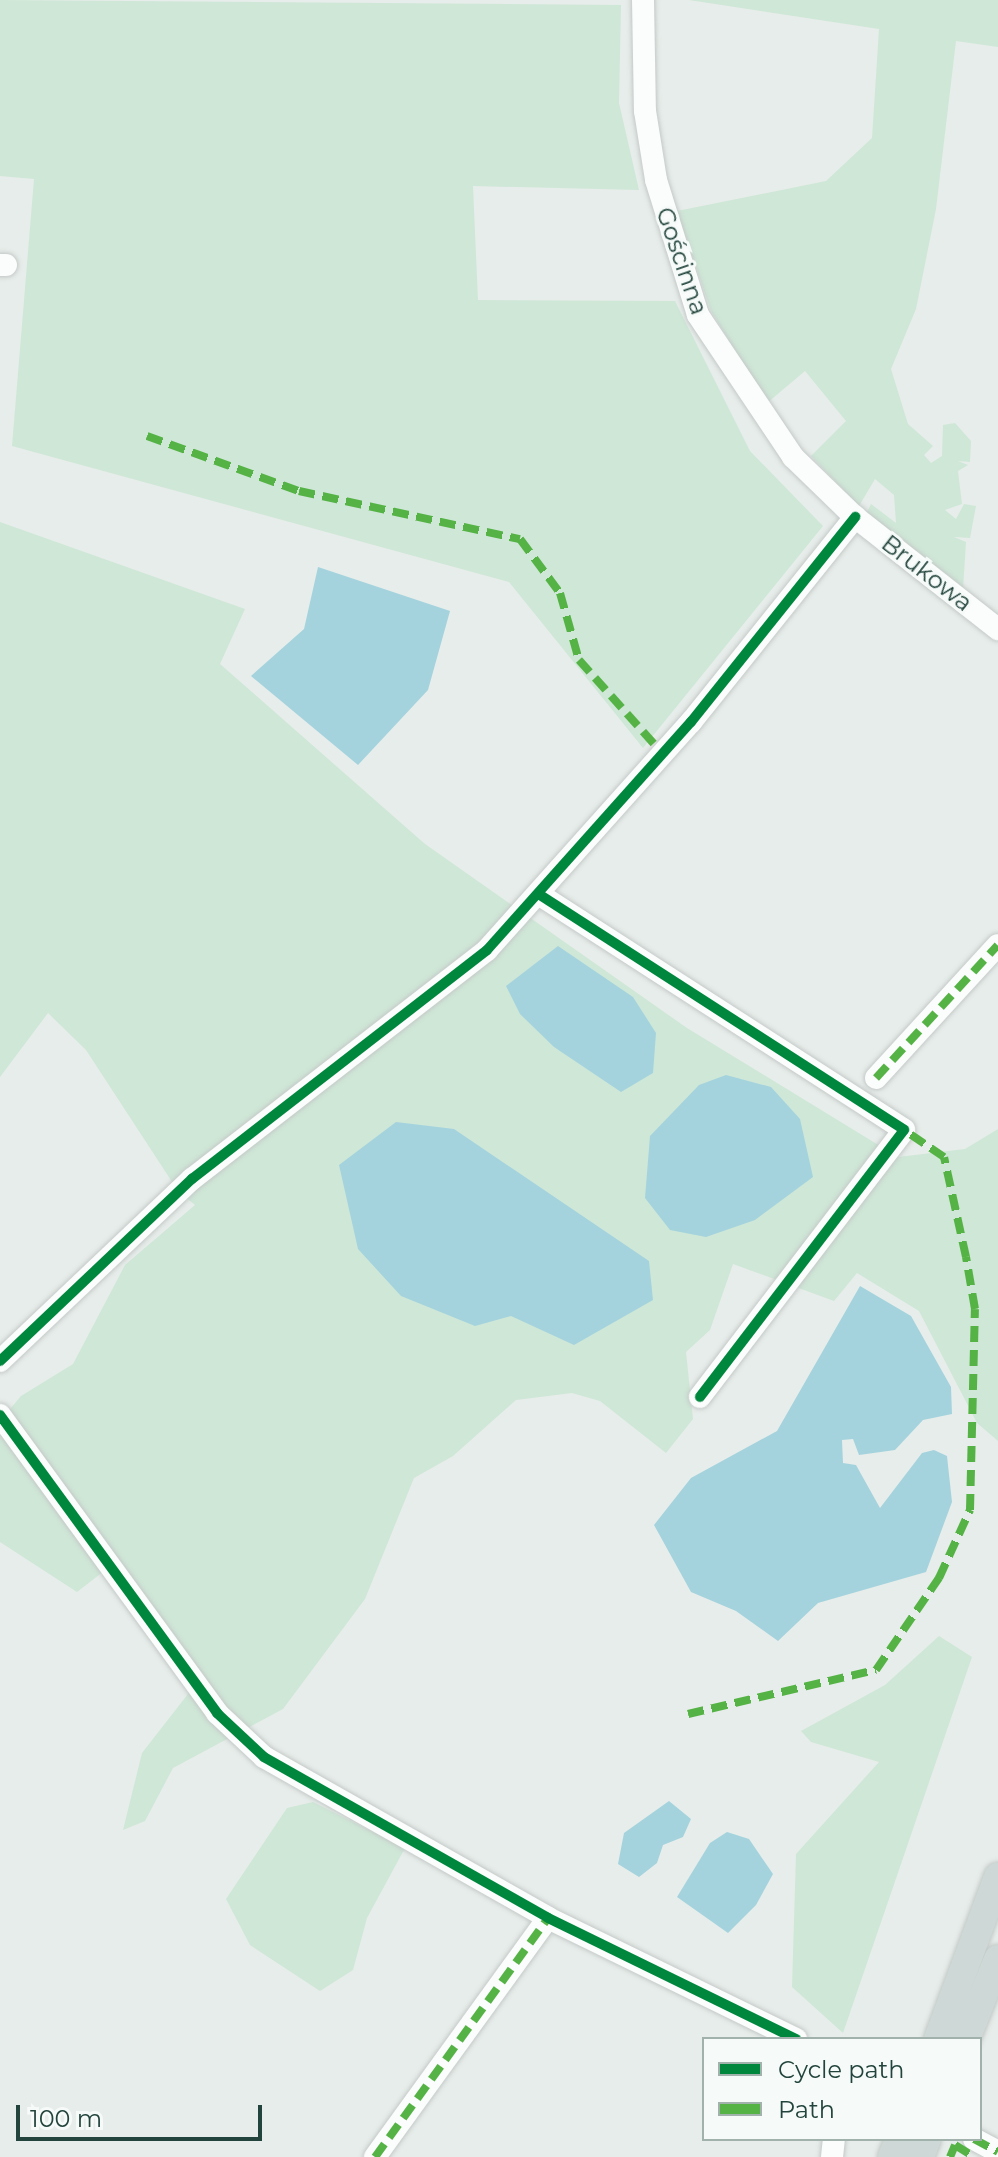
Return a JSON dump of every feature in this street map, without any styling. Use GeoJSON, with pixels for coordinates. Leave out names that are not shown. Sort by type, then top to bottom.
{"type":"FeatureCollection","features":[{"type":"Feature","properties":{"kind":"main road"},"geometry":{"type":"LineString","coordinates":[[939,2037],[998,1877]]}},
{"type":"Feature","properties":{"kind":"main road"},"geometry":{"type":"LineString","coordinates":[[967,2037],[998,1959]]}},
{"type":"Feature","properties":{"kind":"street","name":"Gościnna"},"geometry":{"type":"LineString","coordinates":[[643,0],[645,111],[656,180],[698,315],[793,457],[855,517]]}},
{"type":"Feature","properties":{"kind":"street","name":"Brukowa"},"geometry":{"type":"LineString","coordinates":[[855,517],[998,629]]}},
{"type":"Feature","properties":{"kind":"street"},"geometry":{"type":"LineString","coordinates":[[0,1361],[192,1179],[445,989],[540,895],[855,517]]}},
{"type":"Feature","properties":{"kind":"street"},"geometry":{"type":"LineString","coordinates":[[540,895],[904,1130],[700,1397]]}},
{"type":"Feature","properties":{"kind":"street"},"geometry":{"type":"LineString","coordinates":[[876,1078],[998,945]]}},
{"type":"Feature","properties":{"kind":"street"},"geometry":{"type":"LineString","coordinates":[[0,1415],[217,1713],[245,1740],[325,1797],[548,1918],[792,2037]]}},
{"type":"Feature","properties":{"kind":"street"},"geometry":{"type":"LineString","coordinates":[[375,2157],[548,1918]]}},
{"type":"Feature","properties":{"kind":"street"},"geometry":{"type":"LineString","coordinates":[[978,2141],[998,2152]]}},
{"type":"Feature","properties":{"kind":"green space"},"geometry":{"type":"Polygon","coordinates":[[[0,0],[621,5],[619,103],[639,190],[473,186],[478,300],[675,301],[750,451],[823,526],[643,748],[509,582],[12,446],[34,179],[0,176],[0,0]]]}},
{"type":"Feature","properties":{"kind":"green space"},"geometry":{"type":"Polygon","coordinates":[[[689,0],[998,0],[998,47],[956,41],[936,209],[916,309],[891,369],[908,424],[933,446],[924,455],[931,463],[942,456],[943,425],[955,423],[971,441],[970,462],[958,461],[968,465],[958,471],[962,504],[945,510],[956,519],[964,504],[976,506],[970,538],[954,537],[966,542],[963,589],[866,514],[871,504],[896,523],[894,495],[875,479],[859,506],[811,456],[846,421],[805,371],[767,403],[711,311],[677,211],[826,181],[872,138],[879,29],[689,0]]]}},
{"type":"Feature","properties":{"kind":"green space"},"geometry":{"type":"Polygon","coordinates":[[[0,522],[245,609],[220,664],[425,844],[687,1028],[898,1157],[965,1149],[998,1129],[998,1441],[977,1423],[919,1311],[857,1273],[834,1301],[733,1264],[710,1330],[686,1352],[693,1419],[666,1453],[600,1401],[572,1393],[516,1400],[453,1456],[414,1478],[365,1599],[283,1709],[173,1768],[145,1821],[123,1830],[142,1753],[202,1676],[117,1561],[77,1592],[0,1542],[0,1421],[21,1396],[73,1364],[125,1265],[195,1205],[178,1191],[86,1050],[48,1013],[0,1077],[0,522]]]}},
{"type":"Feature","properties":{"kind":"green space"},"geometry":{"type":"Polygon","coordinates":[[[939,1636],[972,1657],[843,2033],[792,1987],[796,1854],[879,1762],[811,1742],[801,1731],[885,1685],[939,1636]]]}},
{"type":"Feature","properties":{"kind":"green space"},"geometry":{"type":"Polygon","coordinates":[[[313,1802],[405,1848],[367,1918],[353,1970],[320,1991],[250,1945],[226,1899],[287,1808],[313,1802]]]}},
{"type":"Feature","properties":{"kind":"water"},"geometry":{"type":"Polygon","coordinates":[[[318,567],[450,611],[428,690],[358,765],[251,676],[304,629],[318,567]]]}},
{"type":"Feature","properties":{"kind":"water"},"geometry":{"type":"Polygon","coordinates":[[[558,946],[633,997],[656,1033],[653,1073],[621,1092],[554,1047],[520,1014],[506,986],[558,946]]]}},
{"type":"Feature","properties":{"kind":"water"},"geometry":{"type":"Polygon","coordinates":[[[726,1075],[771,1087],[800,1119],[813,1177],[755,1220],[706,1237],[670,1230],[645,1198],[650,1136],[699,1085],[726,1075]]]}},
{"type":"Feature","properties":{"kind":"water"},"geometry":{"type":"Polygon","coordinates":[[[396,1122],[454,1129],[649,1261],[653,1300],[574,1345],[511,1316],[475,1326],[401,1296],[358,1249],[339,1165],[396,1122]]]}},
{"type":"Feature","properties":{"kind":"water"},"geometry":{"type":"Polygon","coordinates":[[[860,1286],[911,1316],[951,1387],[952,1414],[923,1420],[895,1450],[859,1455],[853,1439],[842,1440],[843,1463],[856,1465],[880,1508],[922,1453],[934,1450],[947,1456],[952,1502],[926,1572],[818,1603],[778,1641],[736,1611],[691,1592],[654,1525],[691,1478],[777,1431],[860,1286]]]}},
{"type":"Feature","properties":{"kind":"water"},"geometry":{"type":"Polygon","coordinates":[[[669,1801],[691,1819],[683,1837],[663,1845],[657,1863],[639,1877],[618,1864],[624,1833],[669,1801]]]}},
{"type":"Feature","properties":{"kind":"water"},"geometry":{"type":"Polygon","coordinates":[[[727,1832],[749,1839],[773,1874],[756,1905],[728,1933],[677,1897],[710,1843],[727,1832]]]}},
{"type":"Feature","properties":{"kind":"marked path"},"geometry":{"type":"LineString","coordinates":[[147,436],[299,491],[520,539],[560,593],[579,660],[655,745]]}},
{"type":"Feature","properties":{"kind":"marked path"},"geometry":{"type":"LineString","coordinates":[[876,1078],[998,945]]}},
{"type":"Feature","properties":{"kind":"marked path"},"geometry":{"type":"LineString","coordinates":[[688,1714],[876,1670],[939,1578],[970,1510],[975,1309],[966,1257],[944,1157],[904,1130]]}},
{"type":"Feature","properties":{"kind":"marked path"},"geometry":{"type":"LineString","coordinates":[[375,2157],[548,1918]]}},
{"type":"Feature","properties":{"kind":"marked path"},"geometry":{"type":"LineString","coordinates":[[978,2141],[998,2152]]}},
{"type":"Feature","properties":{"kind":"marked path"},"geometry":{"type":"LineString","coordinates":[[950,2157],[955,2145],[974,2157]]}},
{"type":"Feature","properties":{"kind":"cycle path"},"geometry":{"type":"LineString","coordinates":[[0,1361],[192,1179],[487,950],[691,722],[855,517]]}},
{"type":"Feature","properties":{"kind":"cycle path"},"geometry":{"type":"LineString","coordinates":[[540,895],[904,1130],[700,1397]]}},
{"type":"Feature","properties":{"kind":"cycle path"},"geometry":{"type":"LineString","coordinates":[[0,1415],[217,1713],[264,1757],[548,1918],[792,2037]]}}]}
